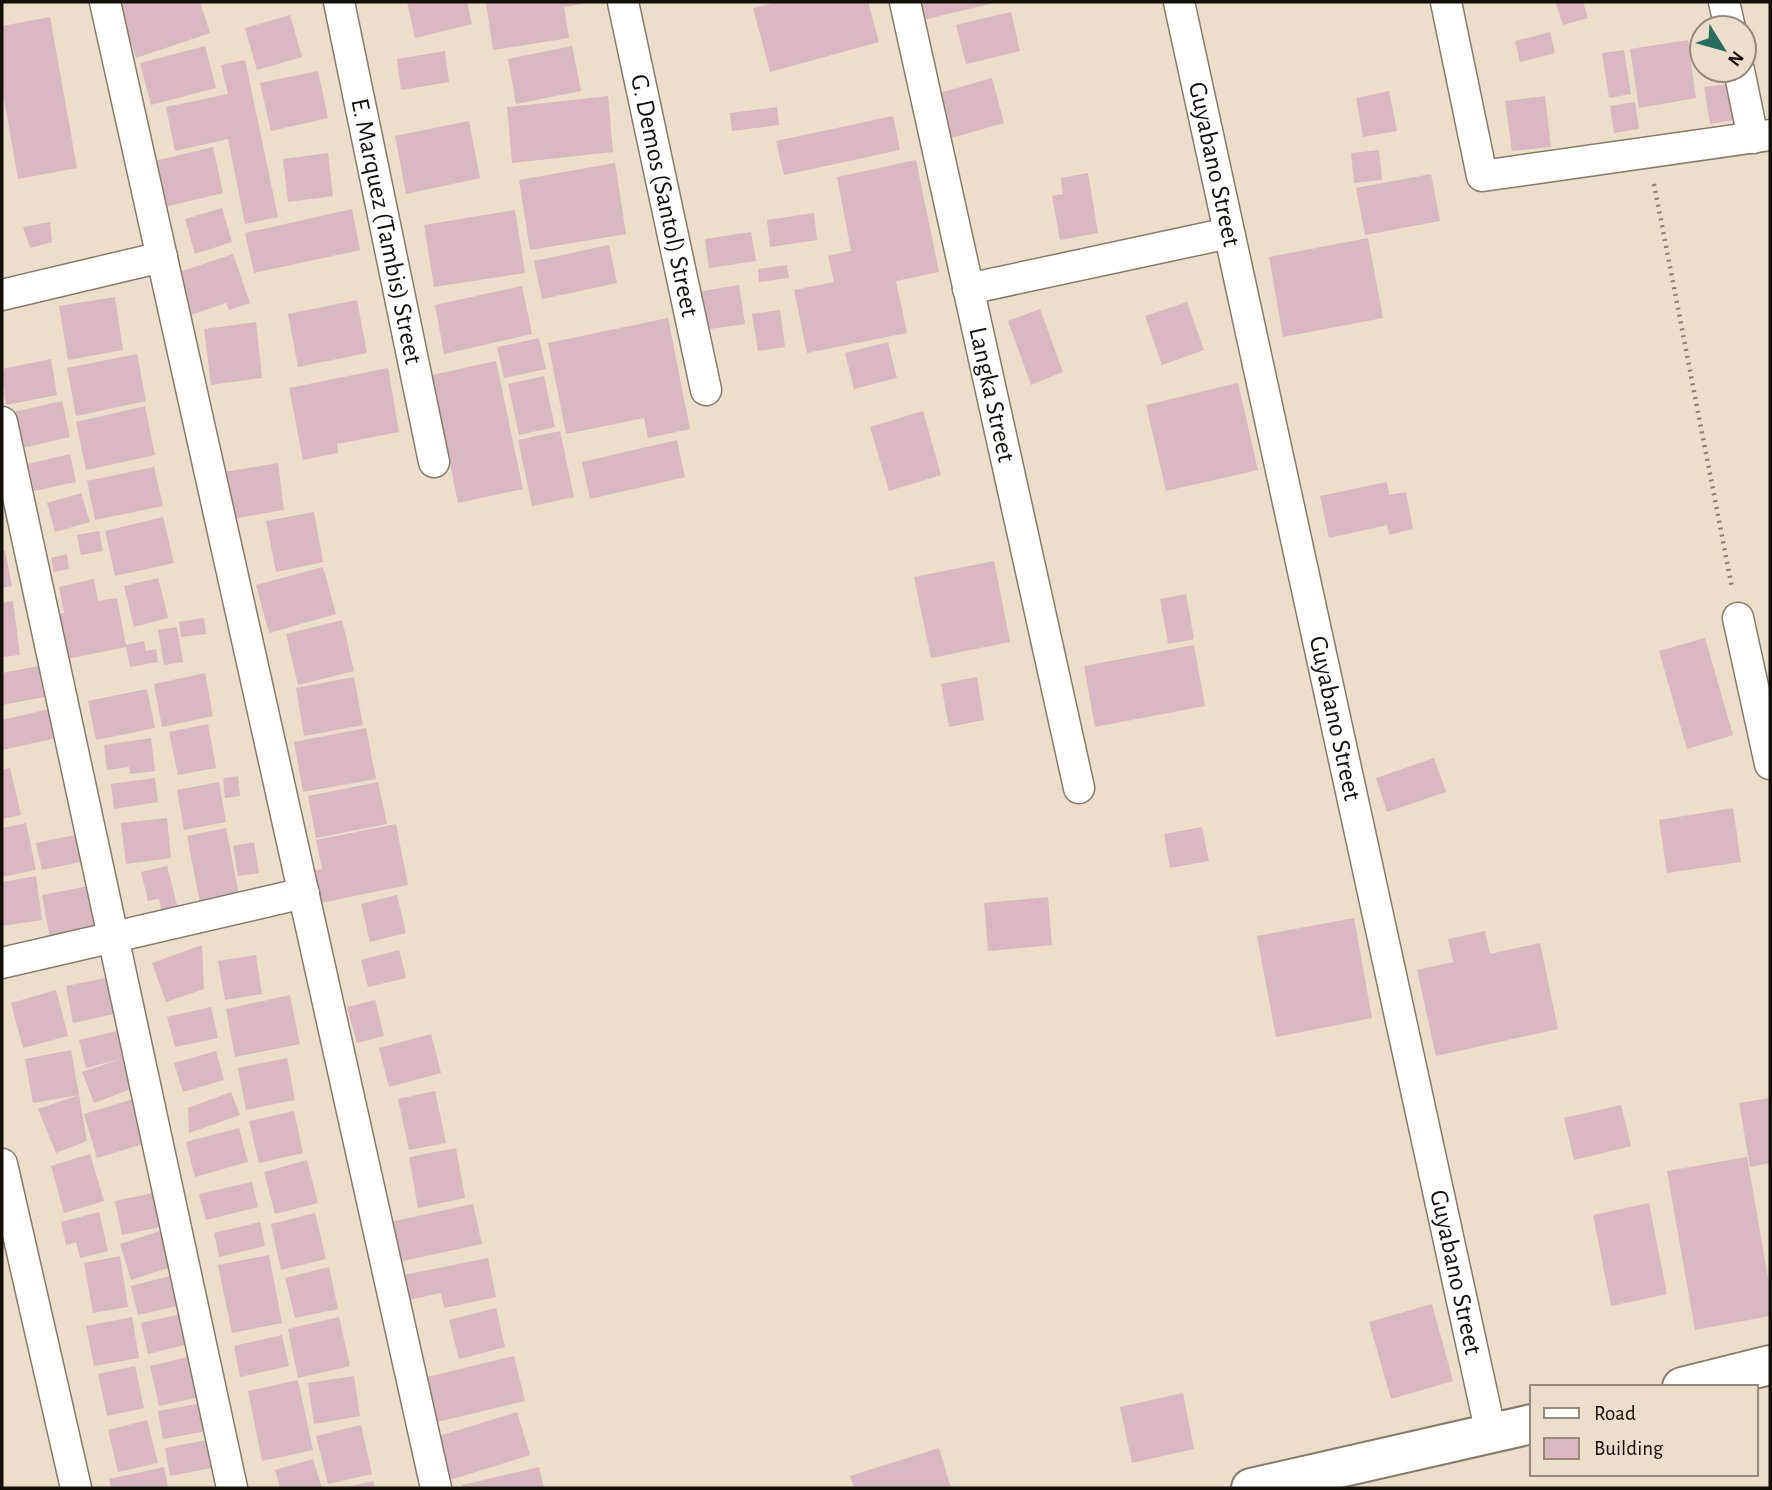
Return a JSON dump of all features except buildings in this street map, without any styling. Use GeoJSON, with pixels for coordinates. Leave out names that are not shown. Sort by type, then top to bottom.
{"type":"FeatureCollection","features":[{"type":"Feature","properties":{"kind":"street"},"geometry":{"type":"LineString","coordinates":[[106,2],[436,1488]]}},
{"type":"Feature","properties":{"kind":"street","name":"E. Marquez (Tambis) Street"},"geometry":{"type":"LineString","coordinates":[[339,2],[434,462]]}},
{"type":"Feature","properties":{"kind":"street","name":"G. Demos (Santol) Street"},"geometry":{"type":"LineString","coordinates":[[623,2],[706,390]]}},
{"type":"Feature","properties":{"kind":"street","name":"Langka Street"},"geometry":{"type":"LineString","coordinates":[[905,2],[1079,788]]}},
{"type":"Feature","properties":{"kind":"street","name":"Guyabano Street"},"geometry":{"type":"LineString","coordinates":[[1179,2],[1491,1434]]}},
{"type":"Feature","properties":{"kind":"street"},"geometry":{"type":"LineString","coordinates":[[1446,2],[1482,176],[1762,137],[1744,84]]}},
{"type":"Feature","properties":{"kind":"street"},"geometry":{"type":"LineString","coordinates":[[968,289],[1229,233]]}},
{"type":"Feature","properties":{"kind":"street"},"geometry":{"type":"LineString","coordinates":[[2,295],[162,257]]}},
{"type":"Feature","properties":{"kind":"street"},"geometry":{"type":"LineString","coordinates":[[2,422],[232,1488]]}},
{"type":"Feature","properties":{"kind":"street"},"geometry":{"type":"LineString","coordinates":[[1738,618],[1770,764]]}},
{"type":"Feature","properties":{"kind":"street"},"geometry":{"type":"LineString","coordinates":[[2,963],[304,893]]}},
{"type":"Feature","properties":{"kind":"street"},"geometry":{"type":"LineString","coordinates":[[2,1164],[76,1488]]}},
{"type":"Feature","properties":{"kind":"street"},"geometry":{"type":"LineString","coordinates":[[1690,1385],[1770,1365]]}},
{"type":"Feature","properties":{"kind":"street"},"geometry":{"type":"LineString","coordinates":[[1251,1488],[1530,1424]]}},
{"type":"Feature","properties":{"kind":"path"},"geometry":{"type":"LineString","coordinates":[[1648,153],[1738,618]]}}]}
